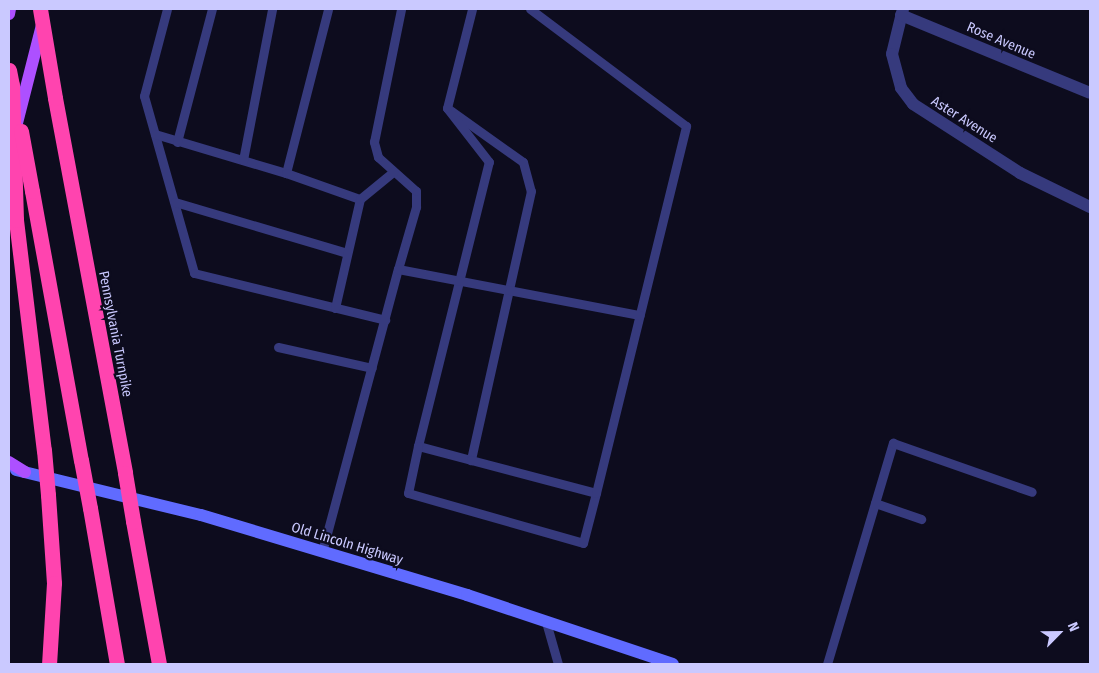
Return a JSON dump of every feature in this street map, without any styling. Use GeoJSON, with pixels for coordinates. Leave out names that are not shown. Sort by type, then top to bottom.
{"type":"FeatureCollection","features":[{"type":"Feature","properties":{"kind":"highway","name":"Pennsylvania Turnpike"},"geometry":{"type":"LineString","coordinates":[[40,9],[159,664]]}},
{"type":"Feature","properties":{"kind":"highway"},"geometry":{"type":"LineString","coordinates":[[9,70],[117,664]]}},
{"type":"Feature","properties":{"kind":"highway"},"geometry":{"type":"LineString","coordinates":[[12,86],[16,220],[44,450],[54,583],[49,664]]}},
{"type":"Feature","properties":{"kind":"main road"},"geometry":{"type":"LineString","coordinates":[[9,14],[10,9]]}},
{"type":"Feature","properties":{"kind":"main road"},"geometry":{"type":"LineString","coordinates":[[9,156],[46,9]]}},
{"type":"Feature","properties":{"kind":"main road"},"geometry":{"type":"LineString","coordinates":[[9,462],[25,472]]}},
{"type":"Feature","properties":{"kind":"main road","name":"Old Lincoln Highway"},"geometry":{"type":"LineString","coordinates":[[9,468],[201,515],[546,622],[673,664]]}},
{"type":"Feature","properties":{"kind":"street","name":"Rose Avenue"},"geometry":{"type":"LineString","coordinates":[[902,12],[1090,93]]}},
{"type":"Feature","properties":{"kind":"street","name":"Aster Avenue"},"geometry":{"type":"LineString","coordinates":[[902,12],[892,54],[901,88],[914,104],[1020,173],[1090,207]]}},
{"type":"Feature","properties":{"kind":"lane"},"geometry":{"type":"LineString","coordinates":[[167,9],[144,96],[194,273],[385,320]]}},
{"type":"Feature","properties":{"kind":"lane"},"geometry":{"type":"LineString","coordinates":[[177,142],[212,9]]}},
{"type":"Feature","properties":{"kind":"lane"},"geometry":{"type":"LineString","coordinates":[[243,160],[272,9]]}},
{"type":"Feature","properties":{"kind":"lane"},"geometry":{"type":"LineString","coordinates":[[286,173],[328,9]]}},
{"type":"Feature","properties":{"kind":"lane"},"geometry":{"type":"LineString","coordinates":[[322,552],[416,207],[416,191],[378,157],[374,142],[401,9]]}},
{"type":"Feature","properties":{"kind":"lane"},"geometry":{"type":"LineString","coordinates":[[447,108],[472,9]]}},
{"type":"Feature","properties":{"kind":"lane"},"geometry":{"type":"LineString","coordinates":[[447,108],[488,162],[408,493],[583,543],[686,126],[530,9]]}},
{"type":"Feature","properties":{"kind":"lane"},"geometry":{"type":"LineString","coordinates":[[447,108],[523,162],[531,191],[471,460]]}},
{"type":"Feature","properties":{"kind":"lane"},"geometry":{"type":"LineString","coordinates":[[155,134],[286,173],[360,199]]}},
{"type":"Feature","properties":{"kind":"lane"},"geometry":{"type":"LineString","coordinates":[[335,308],[360,199],[393,172]]}},
{"type":"Feature","properties":{"kind":"lane"},"geometry":{"type":"LineString","coordinates":[[175,202],[348,253]]}},
{"type":"Feature","properties":{"kind":"lane"},"geometry":{"type":"LineString","coordinates":[[398,269],[460,278],[640,315]]}},
{"type":"Feature","properties":{"kind":"lane"},"geometry":{"type":"LineString","coordinates":[[278,347],[372,368]]}},
{"type":"Feature","properties":{"kind":"lane"},"geometry":{"type":"LineString","coordinates":[[827,664],[893,443],[1032,492]]}},
{"type":"Feature","properties":{"kind":"lane"},"geometry":{"type":"LineString","coordinates":[[418,446],[596,493]]}},
{"type":"Feature","properties":{"kind":"lane"},"geometry":{"type":"LineString","coordinates":[[875,503],[921,519]]}},
{"type":"Feature","properties":{"kind":"lane"},"geometry":{"type":"LineString","coordinates":[[546,622],[558,664]]}}]}
